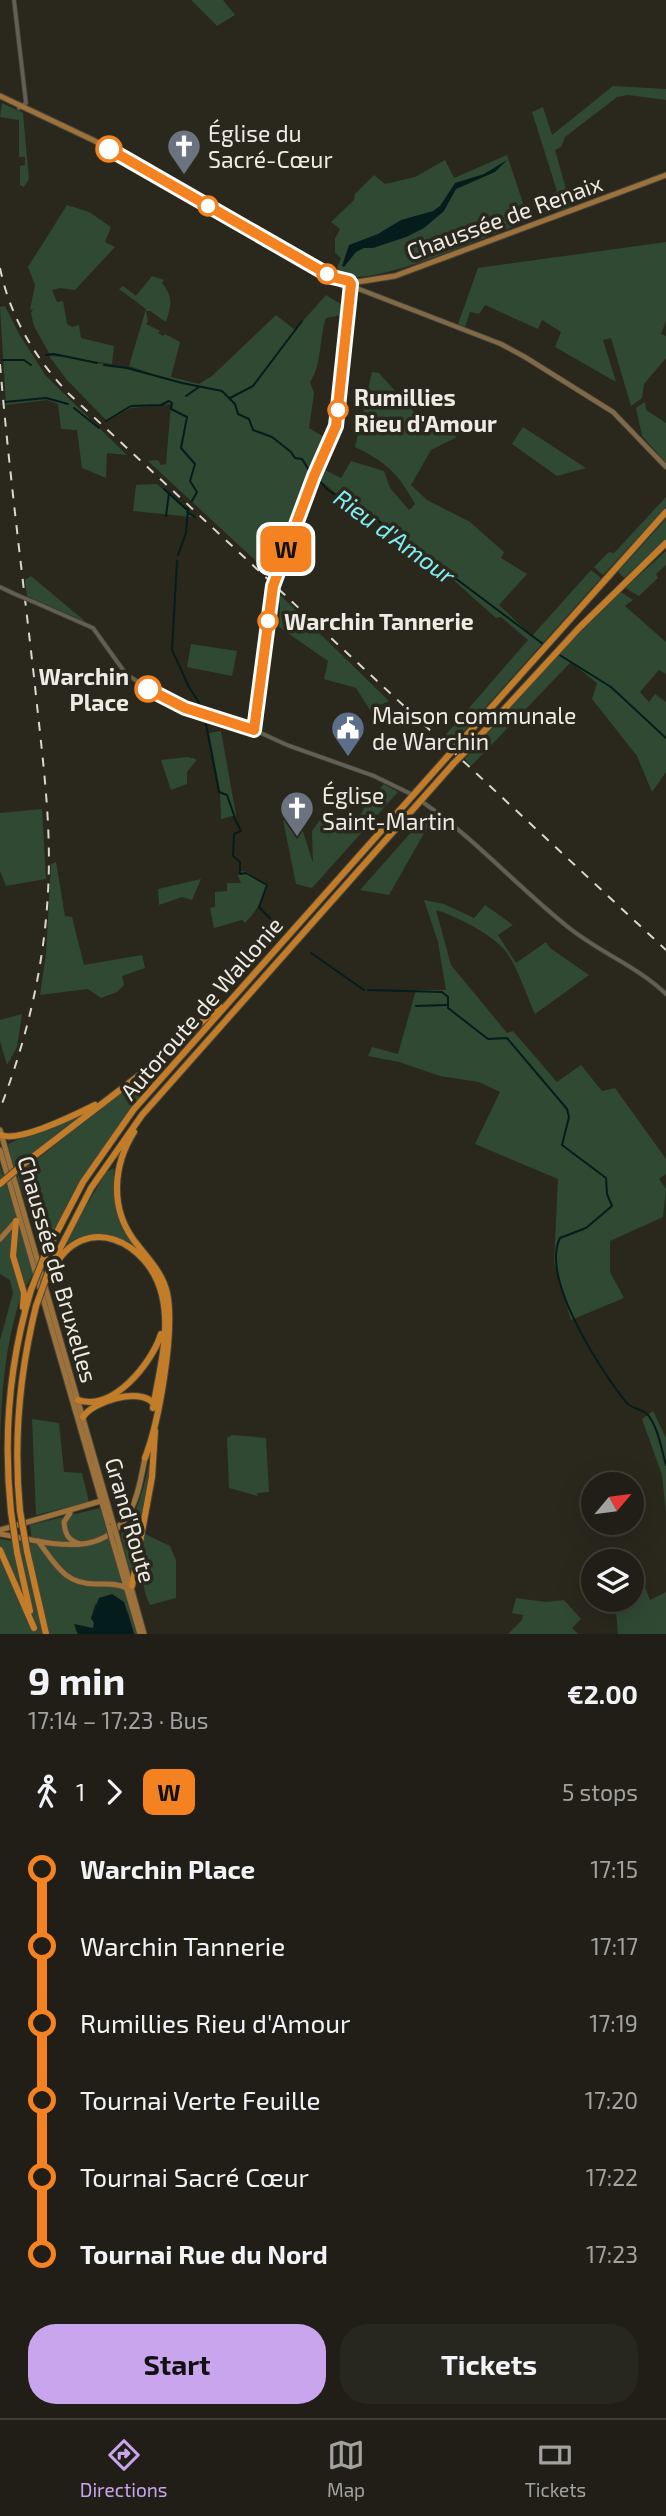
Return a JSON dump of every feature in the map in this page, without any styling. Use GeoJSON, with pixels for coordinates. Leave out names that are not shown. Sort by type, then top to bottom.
{"type":"FeatureCollection","features":[{"type":"Feature","properties":{"kind":"highway","name":"Autoroute de Wallonie"},"geometry":{"type":"LineString","coordinates":[[35,1631],[11,1512],[7,1465],[8,1404],[23,1316],[44,1257],[69,1205],[111,1139],[161,1077],[666,512]]}},
{"type":"Feature","properties":{"kind":"highway","name":"Autoroute de Wallonie"},"geometry":{"type":"LineString","coordinates":[[50,1272],[91,1188],[142,1115],[454,763],[579,628],[666,543]]}},
{"type":"Feature","properties":{"kind":"highway"},"geometry":{"type":"LineString","coordinates":[[0,1184],[175,1047],[226,998],[234,994]]}},
{"type":"Feature","properties":{"kind":"highway"},"geometry":{"type":"LineString","coordinates":[[1,1133],[10,1138],[33,1131],[77,1114],[116,1094]]}},
{"type":"Feature","properties":{"kind":"highway"},"geometry":{"type":"LineString","coordinates":[[142,1115],[121,1157],[117,1197],[124,1224],[160,1275],[169,1302],[167,1353],[145,1458]]}},
{"type":"Feature","properties":{"kind":"highway"},"geometry":{"type":"LineString","coordinates":[[16,1221],[13,1256],[24,1293],[23,1316]]}},
{"type":"Feature","properties":{"kind":"highway"},"geometry":{"type":"LineString","coordinates":[[46,1634],[20,1511],[17,1464],[18,1404],[24,1355],[36,1306],[50,1272],[61,1255],[80,1241],[102,1236],[118,1240],[139,1255],[153,1273],[162,1293],[164,1325],[155,1406],[152,1477],[125,1585]]}},
{"type":"Feature","properties":{"kind":"highway"},"geometry":{"type":"LineString","coordinates":[[78,1399],[88,1402],[99,1400],[130,1381],[150,1359],[164,1325]]}},
{"type":"Feature","properties":{"kind":"highway"},"geometry":{"type":"LineString","coordinates":[[80,1417],[92,1406],[122,1398],[141,1396],[155,1406]]}},
{"type":"Feature","properties":{"kind":"highway"},"geometry":{"type":"LineString","coordinates":[[0,1550],[35,1631]]}},
{"type":"Feature","properties":{"kind":"main road","name":"Chaussée de Renaix"},"geometry":{"type":"LineString","coordinates":[[3,99],[95,141],[348,286],[397,275],[666,175]]}},
{"type":"Feature","properties":{"kind":"main road"},"geometry":{"type":"LineString","coordinates":[[366,281],[364,288],[370,292]]}},
{"type":"Feature","properties":{"kind":"main road"},"geometry":{"type":"LineString","coordinates":[[348,286],[370,292],[501,344],[529,359],[613,412],[666,467]]}},
{"type":"Feature","properties":{"kind":"main road","name":"Chaussée de Bruxelles"},"geometry":{"type":"LineString","coordinates":[[1,1133],[78,1399],[80,1417]]}},
{"type":"Feature","properties":{"kind":"main road","name":"Chaussée de Bruxelles"},"geometry":{"type":"LineString","coordinates":[[0,1150],[80,1417]]}},
{"type":"Feature","properties":{"kind":"main road"},"geometry":{"type":"LineString","coordinates":[[0,1239],[16,1221],[17,1208]]}},
{"type":"Feature","properties":{"kind":"main road","name":"Grand'Route"},"geometry":{"type":"LineString","coordinates":[[80,1417],[102,1504],[111,1525]]}},
{"type":"Feature","properties":{"kind":"main road","name":"Grand'Route"},"geometry":{"type":"LineString","coordinates":[[80,1417],[111,1525],[128,1573],[125,1585]]}},
{"type":"Feature","properties":{"kind":"main road"},"geometry":{"type":"LineString","coordinates":[[0,1532],[66,1546],[83,1545],[102,1539],[126,1519],[137,1494],[145,1458]]}},
{"type":"Feature","properties":{"kind":"main road"},"geometry":{"type":"LineString","coordinates":[[83,1545],[68,1538],[65,1518],[72,1512],[102,1504]]}},
{"type":"Feature","properties":{"kind":"main road"},"geometry":{"type":"LineString","coordinates":[[0,1532],[102,1504]]}},
{"type":"Feature","properties":{"kind":"main road","name":"Grand'Route"},"geometry":{"type":"LineString","coordinates":[[115,1538],[125,1585],[142,1634]]}},
{"type":"Feature","properties":{"kind":"main road"},"geometry":{"type":"LineString","coordinates":[[38,1541],[57,1569],[68,1578],[88,1584],[125,1585]]}},
{"type":"Feature","properties":{"kind":"street"},"geometry":{"type":"LineString","coordinates":[[14,0],[24,107]]}},
{"type":"Feature","properties":{"kind":"street"},"geometry":{"type":"LineString","coordinates":[[3,99],[18,102],[24,94]]}},
{"type":"Feature","properties":{"kind":"street"},"geometry":{"type":"LineString","coordinates":[[252,729],[256,719],[273,586],[336,426],[348,286]]}},
{"type":"Feature","properties":{"kind":"street"},"geometry":{"type":"LineString","coordinates":[[0,590],[17,594],[93,628],[126,674],[185,708],[252,729],[288,745],[354,767],[409,793]]}},
{"type":"Feature","properties":{"kind":"street"},"geometry":{"type":"LineString","coordinates":[[424,803],[570,929],[598,950],[640,971],[666,994]]}},
{"type":"Feature","properties":{"kind":"green space"},"geometry":{"type":"Polygon","coordinates":[[[191,0],[223,0],[235,15],[217,26],[191,0]]]}},
{"type":"Feature","properties":{"kind":"green space"},"geometry":{"type":"Polygon","coordinates":[[[613,86],[666,89],[666,100],[628,95],[617,97],[565,137],[561,147],[555,150],[571,207],[557,212],[551,194],[557,191],[532,112],[543,107],[552,135],[613,86]]]}},
{"type":"Feature","properties":{"kind":"green space"},"geometry":{"type":"Polygon","coordinates":[[[2,103],[23,113],[29,179],[24,187],[20,185],[20,166],[25,165],[25,157],[19,157],[19,120],[0,117],[2,103]]]}},
{"type":"Feature","properties":{"kind":"green space"},"geometry":{"type":"Polygon","coordinates":[[[507,155],[529,221],[400,268],[351,277],[335,273],[341,258],[335,253],[335,239],[340,229],[331,222],[354,200],[355,194],[374,175],[385,184],[415,177],[445,160],[454,178],[507,155]]]}},
{"type":"Feature","properties":{"kind":"green space"},"geometry":{"type":"Polygon","coordinates":[[[67,205],[89,212],[111,227],[105,242],[115,247],[75,290],[52,290],[57,302],[63,301],[67,324],[72,327],[79,325],[81,338],[114,346],[112,364],[73,358],[150,373],[129,366],[146,309],[119,289],[123,286],[136,296],[152,276],[164,280],[162,283],[170,297],[170,306],[166,322],[146,311],[146,324],[160,331],[158,333],[163,336],[165,334],[180,342],[171,377],[199,384],[212,376],[276,315],[295,330],[326,295],[344,306],[341,315],[326,318],[317,368],[310,382],[314,393],[309,428],[327,439],[271,575],[148,461],[158,460],[161,465],[166,464],[171,404],[131,408],[107,421],[67,380],[49,356],[67,357],[49,353],[34,326],[31,313],[33,309],[30,310],[35,285],[28,267],[67,205]]]}},
{"type":"Feature","properties":{"kind":"green space"},"geometry":{"type":"Polygon","coordinates":[[[666,242],[666,321],[661,334],[666,336],[666,358],[644,384],[642,398],[631,406],[611,338],[603,340],[616,382],[555,347],[561,332],[542,320],[538,329],[485,305],[479,314],[470,312],[465,327],[458,324],[478,268],[666,242]]]}},
{"type":"Feature","properties":{"kind":"green space"},"geometry":{"type":"Polygon","coordinates":[[[5,306],[46,376],[127,455],[107,453],[106,478],[82,468],[77,430],[61,429],[58,404],[47,400],[6,405],[0,307],[5,306]]]}},
{"type":"Feature","properties":{"kind":"green space"},"geometry":{"type":"Polygon","coordinates":[[[372,372],[379,373],[429,429],[449,432],[457,437],[431,450],[411,485],[427,500],[470,522],[504,552],[501,558],[527,574],[499,605],[532,636],[591,570],[601,578],[449,748],[443,738],[528,640],[501,617],[496,618],[441,569],[404,545],[377,519],[363,514],[314,476],[319,467],[341,478],[351,461],[384,471],[390,488],[409,510],[415,504],[403,484],[390,470],[355,447],[372,372]]]}},
{"type":"Feature","properties":{"kind":"green space"},"geometry":{"type":"Polygon","coordinates":[[[645,402],[646,410],[666,423],[666,463],[642,436],[636,408],[645,402]]]}},
{"type":"Feature","properties":{"kind":"green space"},"geometry":{"type":"Polygon","coordinates":[[[523,427],[586,468],[557,476],[512,444],[523,427]]]}},
{"type":"Feature","properties":{"kind":"green space"},"geometry":{"type":"Polygon","coordinates":[[[157,484],[192,517],[133,511],[136,485],[157,484]]]}},
{"type":"Feature","properties":{"kind":"green space"},"geometry":{"type":"Polygon","coordinates":[[[666,497],[666,507],[603,575],[594,567],[609,552],[614,553],[666,497]]]}},
{"type":"Feature","properties":{"kind":"green space"},"geometry":{"type":"Polygon","coordinates":[[[666,519],[666,539],[624,578],[618,572],[666,519]]]}},
{"type":"Feature","properties":{"kind":"green space"},"geometry":{"type":"Polygon","coordinates":[[[666,551],[666,565],[656,574],[658,578],[639,596],[625,588],[666,551]]]}},
{"type":"Feature","properties":{"kind":"green space"},"geometry":{"type":"Polygon","coordinates":[[[31,576],[86,622],[27,596],[25,580],[31,576]]]}},
{"type":"Feature","properties":{"kind":"green space"},"geometry":{"type":"Polygon","coordinates":[[[274,589],[389,701],[370,710],[356,688],[324,679],[328,661],[279,627],[280,603],[273,600],[274,589]]]}},
{"type":"Feature","properties":{"kind":"green space"},"geometry":{"type":"Polygon","coordinates":[[[621,592],[633,600],[625,606],[666,642],[666,674],[659,670],[640,692],[649,702],[655,694],[666,702],[666,772],[652,792],[637,756],[592,699],[597,683],[571,662],[471,766],[465,759],[473,749],[578,634],[621,592]]]}},
{"type":"Feature","properties":{"kind":"green space"},"geometry":{"type":"Polygon","coordinates":[[[191,644],[237,651],[232,676],[187,667],[191,644]]]}},
{"type":"Feature","properties":{"kind":"green space"},"geometry":{"type":"Polygon","coordinates":[[[221,731],[236,815],[221,819],[220,790],[209,733],[221,731]]]}},
{"type":"Feature","properties":{"kind":"green space"},"geometry":{"type":"Polygon","coordinates":[[[187,757],[196,761],[187,772],[187,784],[171,790],[161,760],[187,757]]]}},
{"type":"Feature","properties":{"kind":"green space"},"geometry":{"type":"Polygon","coordinates":[[[384,784],[398,792],[312,888],[296,884],[283,820],[299,819],[313,863],[312,831],[319,821],[352,832],[367,802],[384,784]]]}},
{"type":"Feature","properties":{"kind":"green space"},"geometry":{"type":"Polygon","coordinates":[[[42,809],[46,879],[6,886],[0,871],[0,813],[42,809]]]}},
{"type":"Feature","properties":{"kind":"green space"},"geometry":{"type":"Polygon","coordinates":[[[430,811],[435,814],[389,895],[360,890],[430,811]]]}},
{"type":"Feature","properties":{"kind":"green space"},"geometry":{"type":"Polygon","coordinates":[[[56,862],[65,916],[72,917],[84,965],[142,955],[145,968],[122,976],[124,985],[117,992],[101,998],[88,989],[40,995],[46,954],[51,864],[56,862]]]}},
{"type":"Feature","properties":{"kind":"green space"},"geometry":{"type":"Polygon","coordinates":[[[240,871],[247,872],[267,885],[263,896],[245,923],[242,920],[214,928],[210,908],[215,907],[215,892],[227,891],[227,883],[241,883],[238,876],[240,871]]]}},
{"type":"Feature","properties":{"kind":"green space"},"geometry":{"type":"Polygon","coordinates":[[[201,879],[192,900],[182,897],[159,905],[158,889],[201,879]]]}},
{"type":"Feature","properties":{"kind":"green space"},"geometry":{"type":"Polygon","coordinates":[[[424,900],[444,904],[474,918],[485,905],[513,925],[498,935],[516,963],[546,942],[550,948],[589,975],[535,1014],[515,967],[501,946],[474,927],[436,910],[451,965],[507,1033],[513,1031],[557,1082],[581,1065],[602,1091],[615,1088],[666,1159],[666,1174],[659,1179],[666,1189],[663,1217],[610,1241],[610,1272],[624,1298],[571,1320],[554,1262],[558,1179],[475,1144],[500,1092],[479,1082],[440,1076],[399,1062],[368,1056],[372,1047],[398,1054],[416,990],[446,990],[438,942],[424,900]]]}},
{"type":"Feature","properties":{"kind":"green space"},"geometry":{"type":"Polygon","coordinates":[[[22,1014],[17,1047],[7,1065],[0,1041],[0,1020],[22,1014]]]}},
{"type":"Feature","properties":{"kind":"green space"},"geometry":{"type":"Polygon","coordinates":[[[166,1058],[41,1249],[17,1175],[166,1058]]]}},
{"type":"Feature","properties":{"kind":"green space"},"geometry":{"type":"Polygon","coordinates":[[[83,1111],[91,1112],[14,1168],[8,1144],[83,1111]]]}},
{"type":"Feature","properties":{"kind":"green space"},"geometry":{"type":"Polygon","coordinates":[[[0,1166],[34,1270],[20,1299],[7,1353],[0,1444],[0,1340],[13,1293],[10,1280],[0,1274],[0,1166]]]}},
{"type":"Feature","properties":{"kind":"green space"},"geometry":{"type":"Polygon","coordinates":[[[114,1168],[117,1207],[131,1243],[95,1235],[79,1238],[62,1248],[106,1172],[114,1168]]]}},
{"type":"Feature","properties":{"kind":"green space"},"geometry":{"type":"Polygon","coordinates":[[[653,1411],[666,1438],[666,1513],[662,1475],[642,1419],[653,1411]]]}},
{"type":"Feature","properties":{"kind":"green space"},"geometry":{"type":"Polygon","coordinates":[[[32,1419],[59,1423],[64,1472],[82,1473],[89,1502],[36,1515],[32,1419]]]}},
{"type":"Feature","properties":{"kind":"green space"},"geometry":{"type":"Polygon","coordinates":[[[232,1435],[266,1438],[269,1492],[257,1493],[258,1496],[229,1488],[227,1438],[232,1435]]]}},
{"type":"Feature","properties":{"kind":"green space"},"geometry":{"type":"Polygon","coordinates":[[[150,1459],[149,1487],[130,1572],[121,1534],[137,1508],[150,1459]]]}},
{"type":"Feature","properties":{"kind":"green space"},"geometry":{"type":"Polygon","coordinates":[[[100,1508],[139,1634],[134,1634],[128,1612],[95,1604],[91,1618],[93,1629],[75,1629],[78,1634],[0,1634],[0,1539],[32,1544],[30,1525],[100,1508]]]}},
{"type":"Feature","properties":{"kind":"green space"},"geometry":{"type":"Polygon","coordinates":[[[145,1534],[170,1546],[176,1560],[176,1598],[150,1605],[146,1597],[142,1570],[145,1534]]]}},
{"type":"Feature","properties":{"kind":"green space"},"geometry":{"type":"Polygon","coordinates":[[[644,1585],[650,1600],[666,1592],[666,1634],[618,1634],[616,1612],[644,1612],[644,1585]]]}},
{"type":"Feature","properties":{"kind":"green space"},"geometry":{"type":"Polygon","coordinates":[[[516,1598],[546,1602],[564,1600],[581,1619],[572,1628],[578,1634],[508,1634],[522,1620],[523,1615],[512,1613],[516,1598]]]}},
{"type":"Feature","properties":{"kind":"water"},"geometry":{"type":"Polygon","coordinates":[[[507,160],[495,172],[456,189],[444,211],[424,228],[373,248],[364,248],[342,266],[349,245],[378,234],[401,220],[433,211],[440,206],[455,183],[484,174],[507,160]]]}},
{"type":"Feature","properties":{"kind":"water"},"geometry":{"type":"Polygon","coordinates":[[[112,1594],[124,1602],[134,1634],[78,1634],[74,1624],[93,1628],[91,1618],[99,1598],[112,1594]]]}},
{"type":"Feature","properties":{"kind":"waterway"},"geometry":{"type":"LineString","coordinates":[[230,398],[253,386],[302,321]]}},
{"type":"Feature","properties":{"kind":"waterway","name":"Rieu d'Amour"},"geometry":{"type":"LineString","coordinates":[[46,355],[54,354],[97,363]]}},
{"type":"Feature","properties":{"kind":"waterway","name":"Rieu d'Amour"},"geometry":{"type":"LineString","coordinates":[[2,360],[24,360],[31,365]]}},
{"type":"Feature","properties":{"kind":"waterway","name":"Rieu d'Amour"},"geometry":{"type":"LineString","coordinates":[[104,365],[222,391],[235,404],[238,414],[249,419],[253,430],[272,437],[295,458],[302,459],[312,475]]}},
{"type":"Feature","properties":{"kind":"waterway"},"geometry":{"type":"LineString","coordinates":[[186,396],[199,387]]}},
{"type":"Feature","properties":{"kind":"waterway"},"geometry":{"type":"LineString","coordinates":[[5,402],[46,398],[68,404]]}},
{"type":"Feature","properties":{"kind":"waterway"},"geometry":{"type":"LineString","coordinates":[[106,421],[131,406],[161,405],[169,401],[172,403],[171,409],[187,417],[181,448],[195,464],[190,481],[197,492],[192,501]]}},
{"type":"Feature","properties":{"kind":"waterway"},"geometry":{"type":"LineString","coordinates":[[74,408],[99,428]]}},
{"type":"Feature","properties":{"kind":"waterway","name":"Rieu d'Amour"},"geometry":{"type":"LineString","coordinates":[[316,477],[328,490],[363,514],[377,519],[404,545],[447,572],[543,644]]}},
{"type":"Feature","properties":{"kind":"waterway"},"geometry":{"type":"LineString","coordinates":[[164,489],[186,509]]}},
{"type":"Feature","properties":{"kind":"waterway"},"geometry":{"type":"LineString","coordinates":[[166,516],[169,493]]}},
{"type":"Feature","properties":{"kind":"waterway"},"geometry":{"type":"LineString","coordinates":[[178,555],[186,533],[188,508]]}},
{"type":"Feature","properties":{"kind":"waterway"},"geometry":{"type":"LineString","coordinates":[[187,512],[195,517]]}},
{"type":"Feature","properties":{"kind":"waterway"},"geometry":{"type":"LineString","coordinates":[[177,561],[172,650],[189,687],[204,711]]}},
{"type":"Feature","properties":{"kind":"waterway","name":"Rieu d'Amour"},"geometry":{"type":"LineString","coordinates":[[558,654],[611,687],[666,738]]}},
{"type":"Feature","properties":{"kind":"waterway"},"geometry":{"type":"LineString","coordinates":[[206,724],[219,792],[227,795],[234,815]]}},
{"type":"Feature","properties":{"kind":"waterway"},"geometry":{"type":"LineString","coordinates":[[234,817],[241,831],[234,834],[233,856],[240,862],[240,874],[246,873],[267,885],[259,907],[281,930]]}},
{"type":"Feature","properties":{"kind":"waterway"},"geometry":{"type":"LineString","coordinates":[[311,953],[364,990]]}},
{"type":"Feature","properties":{"kind":"waterway"},"geometry":{"type":"LineString","coordinates":[[368,990],[442,992],[448,997],[448,1008],[488,1039],[507,1038],[567,1109],[569,1117],[562,1145],[606,1178],[607,1194],[612,1206],[586,1228],[560,1238],[556,1255],[558,1276],[576,1323],[602,1369],[628,1405],[646,1413],[652,1421],[666,1465]]}},
{"type":"Feature","properties":{"kind":"waterway"},"geometry":{"type":"LineString","coordinates":[[416,1006],[446,1005]]}},
{"type":"Feature","properties":{"kind":"railway"},"geometry":{"type":"LineString","coordinates":[[0,268],[17,320],[45,366],[69,394],[666,950]]}},
{"type":"Feature","properties":{"kind":"railway"},"geometry":{"type":"LineString","coordinates":[[0,364],[43,763],[49,866],[43,948],[33,1002],[0,1109]]}},
{"type":"Feature","properties":{"kind":"bus line","name":"W"},"geometry":{"type":"LineString","coordinates":[[109,149],[332,277],[351,282],[336,426],[314,476],[273,586],[254,730],[237,722],[203,715],[166,700],[148,689]]}},
{"type":"Feature","properties":{"kind":"place","name":"Église du Sacré-Cœur"},"geometry":{"type":"Point","coordinates":[184,176]}},
{"type":"Feature","properties":{"kind":"place","name":"Rumillies Rieu d'Amour"},"geometry":{"type":"Point","coordinates":[338,410]}},
{"type":"Feature","properties":{"kind":"place","name":"Warchin Tannerie"},"geometry":{"type":"Point","coordinates":[268,621]}},
{"type":"Feature","properties":{"kind":"place","name":"Warchin Place"},"geometry":{"type":"Point","coordinates":[148,689]}},
{"type":"Feature","properties":{"kind":"place","name":"Maison communale de Warchin"},"geometry":{"type":"Point","coordinates":[348,758]}},
{"type":"Feature","properties":{"kind":"place","name":"Église Saint-Martin"},"geometry":{"type":"Point","coordinates":[297,838]}}]}
